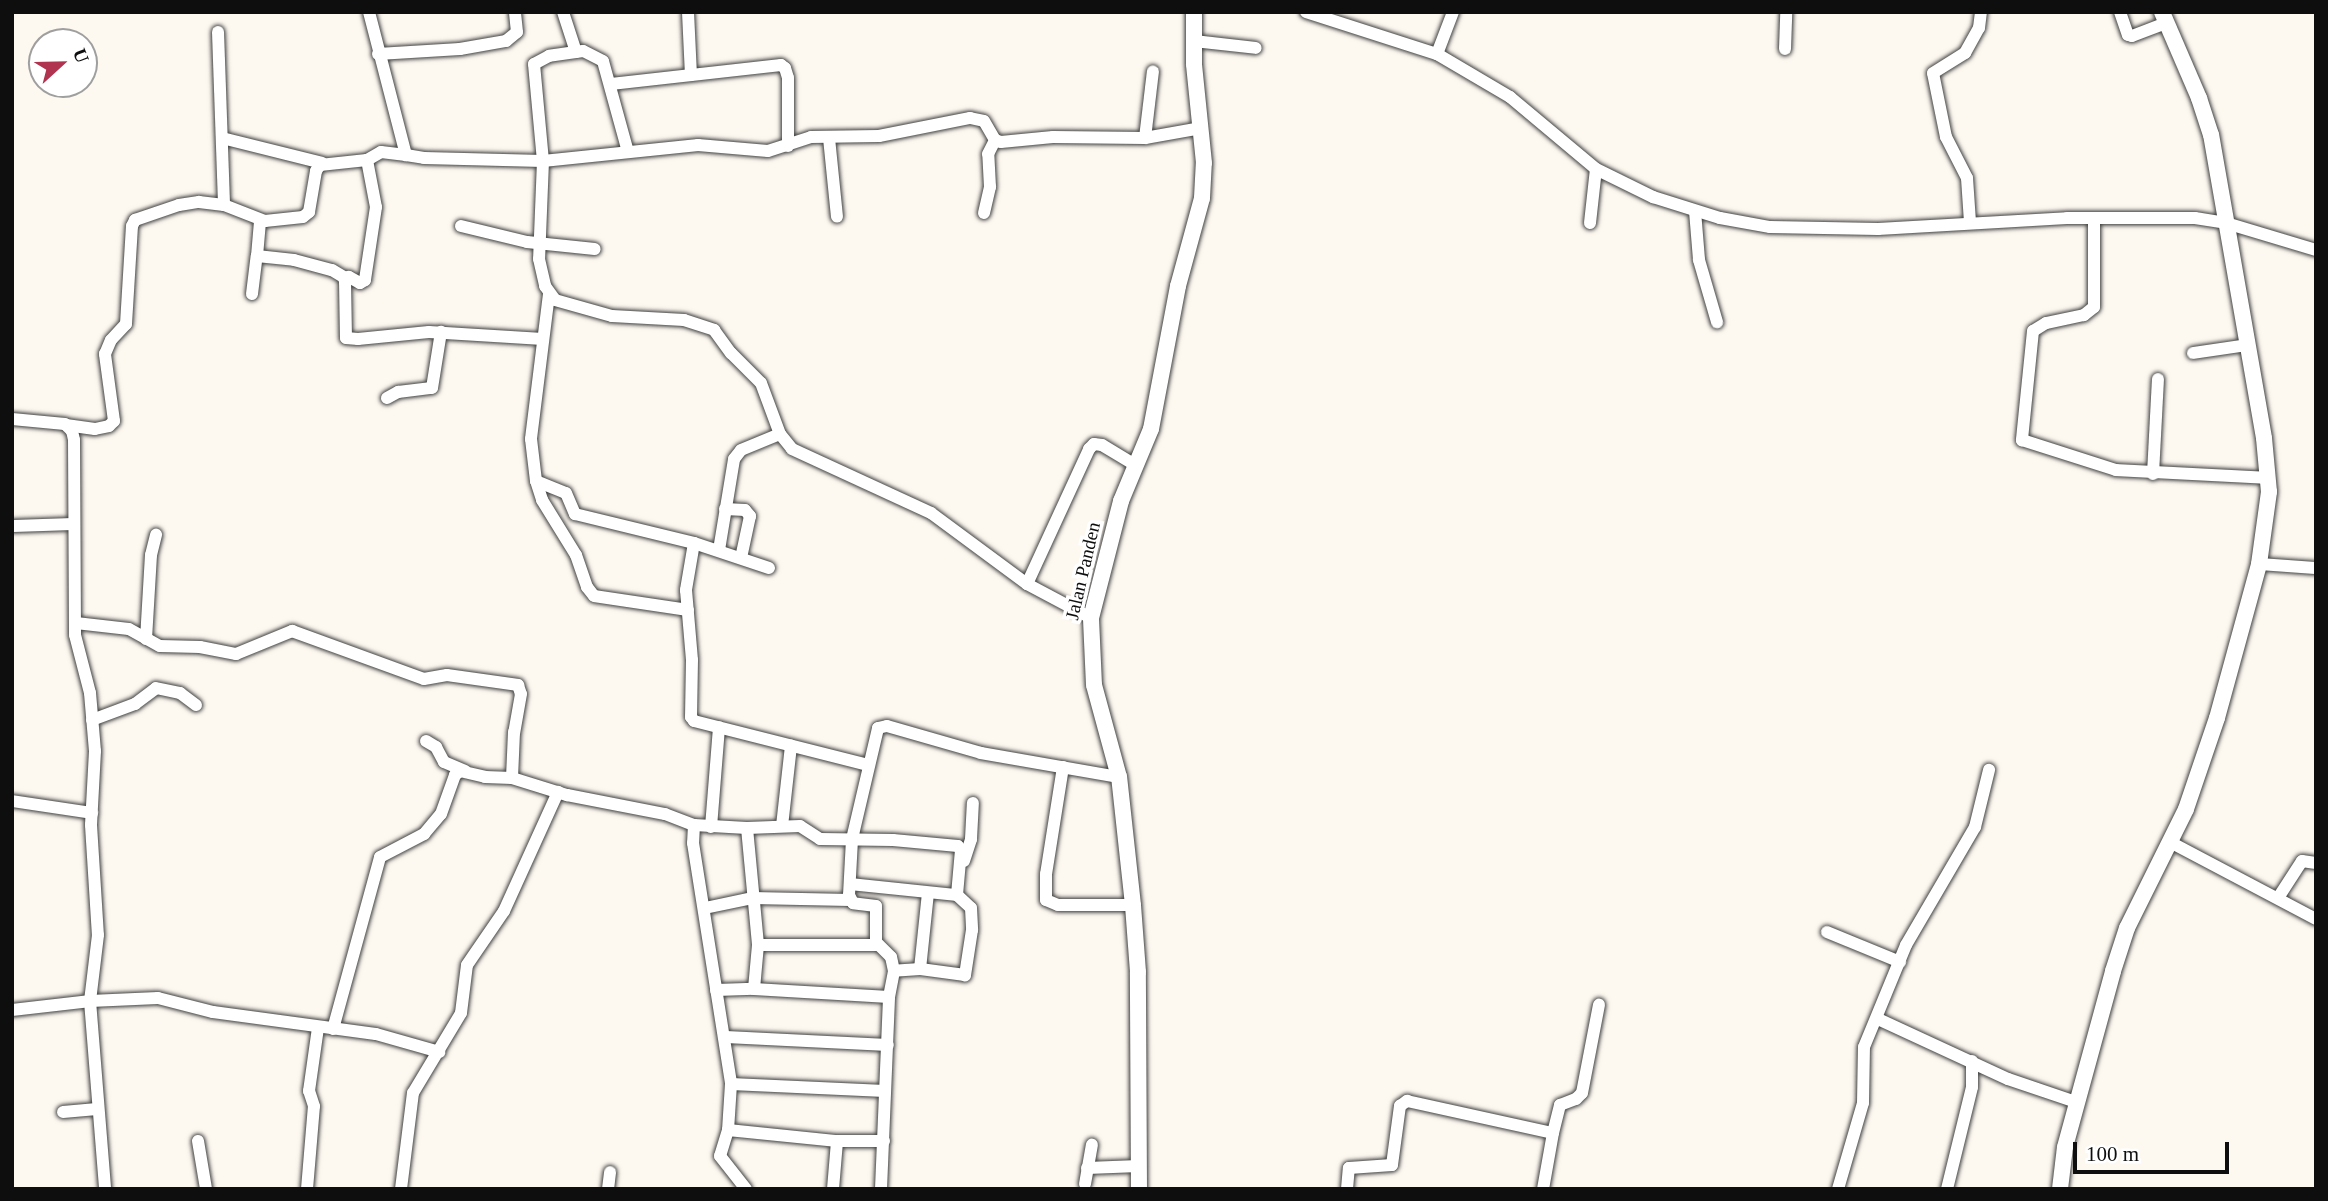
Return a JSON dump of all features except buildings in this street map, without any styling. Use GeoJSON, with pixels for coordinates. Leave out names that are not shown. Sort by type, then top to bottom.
{"type":"FeatureCollection","features":[{"type":"Feature","properties":{"kind":"street"},"geometry":{"type":"LineString","coordinates":[[369,12],[405,155]]}},
{"type":"Feature","properties":{"kind":"street"},"geometry":{"type":"LineString","coordinates":[[378,54],[460,49],[506,41],[517,32],[515,12]]}},
{"type":"Feature","properties":{"kind":"street"},"geometry":{"type":"LineString","coordinates":[[563,12],[576,52]]}},
{"type":"Feature","properties":{"kind":"street"},"geometry":{"type":"LineString","coordinates":[[688,12],[691,75]]}},
{"type":"Feature","properties":{"kind":"street","name":"Jalan Panden"},"geometry":{"type":"LineString","coordinates":[[1139,1189],[1138,972],[1133,905],[1119,776],[1094,685],[1091,618],[1121,501],[1134,464],[1151,429],[1158,403],[1174,306],[1202,198],[1204,171],[1194,12]]}},
{"type":"Feature","properties":{"kind":"street"},"geometry":{"type":"LineString","coordinates":[[1306,12],[1437,54],[1510,97],[1596,169],[1653,197],[1695,211],[1757,225],[1799,228],[1878,229],[1970,222],[2195,218],[2226,223],[2316,250]]}},
{"type":"Feature","properties":{"kind":"street"},"geometry":{"type":"LineString","coordinates":[[1437,54],[1453,12]]}},
{"type":"Feature","properties":{"kind":"street"},"geometry":{"type":"LineString","coordinates":[[1784,49],[1786,12]]}},
{"type":"Feature","properties":{"kind":"street"},"geometry":{"type":"LineString","coordinates":[[1970,222],[1967,178],[1946,137],[1933,73],[1965,52],[1979,28],[1981,12]]}},
{"type":"Feature","properties":{"kind":"street"},"geometry":{"type":"LineString","coordinates":[[2060,1189],[2064,1147],[2127,928],[2193,792],[2217,718],[2259,564],[2269,478],[2211,135],[2199,98],[2164,18],[2132,36],[2128,35],[2120,12]]}},
{"type":"Feature","properties":{"kind":"street"},"geometry":{"type":"LineString","coordinates":[[218,32],[224,205]]}},
{"type":"Feature","properties":{"kind":"street"},"geometry":{"type":"LineString","coordinates":[[1194,41],[1256,48]]}},
{"type":"Feature","properties":{"kind":"street"},"geometry":{"type":"LineString","coordinates":[[628,152],[603,61],[590,52],[576,52],[549,56],[534,65],[543,161],[540,268],[549,294],[531,447],[542,500],[576,555],[587,587],[594,596],[688,610]]}},
{"type":"Feature","properties":{"kind":"street"},"geometry":{"type":"LineString","coordinates":[[611,84],[775,64],[784,66],[788,78],[788,146]]}},
{"type":"Feature","properties":{"kind":"street"},"geometry":{"type":"LineString","coordinates":[[1144,138],[1153,71]]}},
{"type":"Feature","properties":{"kind":"street"},"geometry":{"type":"LineString","coordinates":[[222,138],[322,163],[367,160],[381,152],[450,161],[543,161],[689,145],[768,150],[811,137],[879,136],[970,118],[984,121],[995,140]]}},
{"type":"Feature","properties":{"kind":"street"},"geometry":{"type":"LineString","coordinates":[[995,140],[1144,138],[1201,128]]}},
{"type":"Feature","properties":{"kind":"street"},"geometry":{"type":"LineString","coordinates":[[829,138],[837,216]]}},
{"type":"Feature","properties":{"kind":"street"},"geometry":{"type":"LineString","coordinates":[[984,212],[990,187],[988,154],[995,140]]}},
{"type":"Feature","properties":{"kind":"street"},"geometry":{"type":"LineString","coordinates":[[257,256],[294,260],[332,270],[360,283],[366,277],[376,203],[367,160]]}},
{"type":"Feature","properties":{"kind":"street"},"geometry":{"type":"LineString","coordinates":[[12,418],[94,429],[109,426],[114,421],[105,354],[111,340],[126,324],[133,222],[185,204],[224,205],[260,220],[308,215],[316,170],[322,163]]}},
{"type":"Feature","properties":{"kind":"street"},"geometry":{"type":"LineString","coordinates":[[1590,223],[1596,169]]}},
{"type":"Feature","properties":{"kind":"street"},"geometry":{"type":"LineString","coordinates":[[1695,211],[1699,260],[1717,322]]}},
{"type":"Feature","properties":{"kind":"street"},"geometry":{"type":"LineString","coordinates":[[2094,218],[2094,307],[2084,315],[2046,323],[2033,331],[2021,438],[2031,445],[2090,463],[2153,474],[2269,478]]}},
{"type":"Feature","properties":{"kind":"street"},"geometry":{"type":"LineString","coordinates":[[252,294],[260,220]]}},
{"type":"Feature","properties":{"kind":"street"},"geometry":{"type":"LineString","coordinates":[[461,226],[498,237],[595,249]]}},
{"type":"Feature","properties":{"kind":"street"},"geometry":{"type":"LineString","coordinates":[[347,279],[344,330],[348,339],[441,332],[542,339]]}},
{"type":"Feature","properties":{"kind":"street"},"geometry":{"type":"LineString","coordinates":[[549,294],[562,304],[586,311],[622,318],[684,320],[714,330],[731,353],[761,383],[780,435],[797,453],[943,520],[1027,584],[1091,618]]}},
{"type":"Feature","properties":{"kind":"street"},"geometry":{"type":"LineString","coordinates":[[387,398],[395,393],[432,388],[441,332]]}},
{"type":"Feature","properties":{"kind":"street"},"geometry":{"type":"LineString","coordinates":[[2193,353],[2247,345]]}},
{"type":"Feature","properties":{"kind":"street"},"geometry":{"type":"LineString","coordinates":[[2153,474],[2158,379]]}},
{"type":"Feature","properties":{"kind":"street"},"geometry":{"type":"LineString","coordinates":[[65,425],[72,431],[74,440],[76,644],[90,693],[95,751],[92,813],[98,936],[90,1001],[105,1189]]}},
{"type":"Feature","properties":{"kind":"street"},"geometry":{"type":"LineString","coordinates":[[719,550],[736,454],[780,435]]}},
{"type":"Feature","properties":{"kind":"street"},"geometry":{"type":"LineString","coordinates":[[1027,584],[1089,449],[1094,444],[1102,445],[1134,464]]}},
{"type":"Feature","properties":{"kind":"street"},"geometry":{"type":"LineString","coordinates":[[536,481],[566,493],[575,514],[694,543],[769,568]]}},
{"type":"Feature","properties":{"kind":"street"},"geometry":{"type":"LineString","coordinates":[[725,509],[745,510],[750,516],[741,558]]}},
{"type":"Feature","properties":{"kind":"street"},"geometry":{"type":"LineString","coordinates":[[12,526],[74,524]]}},
{"type":"Feature","properties":{"kind":"street"},"geometry":{"type":"LineString","coordinates":[[146,639],[151,555],[156,535]]}},
{"type":"Feature","properties":{"kind":"street"},"geometry":{"type":"LineString","coordinates":[[694,543],[687,570],[692,660],[691,717],[694,721],[868,765]]}},
{"type":"Feature","properties":{"kind":"street"},"geometry":{"type":"LineString","coordinates":[[2259,564],[2316,568]]}},
{"type":"Feature","properties":{"kind":"street"},"geometry":{"type":"LineString","coordinates":[[76,623],[129,629],[160,646],[200,647],[236,654],[292,631],[424,679],[447,674],[517,685],[521,694],[514,732],[512,778]]}},
{"type":"Feature","properties":{"kind":"street"},"geometry":{"type":"LineString","coordinates":[[92,720],[135,704],[156,688],[180,692],[195,705]]}},
{"type":"Feature","properties":{"kind":"street"},"geometry":{"type":"LineString","coordinates":[[850,900],[852,839],[877,730],[883,725],[981,753],[1119,776]]}},
{"type":"Feature","properties":{"kind":"street"},"geometry":{"type":"LineString","coordinates":[[711,827],[719,727]]}},
{"type":"Feature","properties":{"kind":"street"},"geometry":{"type":"LineString","coordinates":[[426,741],[436,747],[444,762],[465,771],[485,777],[512,778],[558,792],[665,814],[694,825],[805,828],[815,839],[958,846],[961,850],[957,895]]}},
{"type":"Feature","properties":{"kind":"street"},"geometry":{"type":"LineString","coordinates":[[782,827],[791,746]]}},
{"type":"Feature","properties":{"kind":"street"},"geometry":{"type":"LineString","coordinates":[[1063,767],[1046,874],[1046,900],[1053,905],[1133,905]]}},
{"type":"Feature","properties":{"kind":"street"},"geometry":{"type":"LineString","coordinates":[[1838,1189],[1863,1103],[1864,1047],[1878,1019],[1909,938],[1940,892],[1975,827],[1989,769]]}},
{"type":"Feature","properties":{"kind":"street"},"geometry":{"type":"LineString","coordinates":[[333,1029],[380,857],[424,834],[441,814],[455,775],[465,771]]}},
{"type":"Feature","properties":{"kind":"street"},"geometry":{"type":"LineString","coordinates":[[401,1189],[412,1097],[463,1005],[467,965],[504,911],[558,792]]}},
{"type":"Feature","properties":{"kind":"street"},"geometry":{"type":"LineString","coordinates":[[12,801],[92,813]]}},
{"type":"Feature","properties":{"kind":"street"},"geometry":{"type":"LineString","coordinates":[[960,868],[968,854],[973,803]]}},
{"type":"Feature","properties":{"kind":"street"},"geometry":{"type":"LineString","coordinates":[[694,825],[693,843],[726,1037],[731,1084],[728,1130],[720,1156],[746,1189]]}},
{"type":"Feature","properties":{"kind":"street"},"geometry":{"type":"LineString","coordinates":[[747,828],[758,945],[754,989]]}},
{"type":"Feature","properties":{"kind":"street"},"geometry":{"type":"LineString","coordinates":[[2170,842],[2316,919]]}},
{"type":"Feature","properties":{"kind":"street"},"geometry":{"type":"LineString","coordinates":[[2278,898],[2301,861],[2316,863]]}},
{"type":"Feature","properties":{"kind":"street"},"geometry":{"type":"LineString","coordinates":[[849,884],[957,895],[972,911],[965,974],[920,969],[894,971]]}},
{"type":"Feature","properties":{"kind":"street"},"geometry":{"type":"LineString","coordinates":[[920,969],[928,893]]}},
{"type":"Feature","properties":{"kind":"street"},"geometry":{"type":"LineString","coordinates":[[705,908],[752,898],[850,900],[876,906],[878,945]]}},
{"type":"Feature","properties":{"kind":"street"},"geometry":{"type":"LineString","coordinates":[[1826,932],[1900,962]]}},
{"type":"Feature","properties":{"kind":"street"},"geometry":{"type":"LineString","coordinates":[[758,945],[878,945],[889,955],[894,971],[889,998],[881,1189]]}},
{"type":"Feature","properties":{"kind":"street"},"geometry":{"type":"LineString","coordinates":[[716,990],[754,989],[889,998]]}},
{"type":"Feature","properties":{"kind":"street"},"geometry":{"type":"LineString","coordinates":[[12,1010],[90,1001],[158,998],[213,1012],[376,1034],[439,1052]]}},
{"type":"Feature","properties":{"kind":"street"},"geometry":{"type":"LineString","coordinates":[[1543,1189],[1560,1105],[1576,1099],[1582,1093],[1599,1005]]}},
{"type":"Feature","properties":{"kind":"street"},"geometry":{"type":"LineString","coordinates":[[1878,1019],[2031,1088],[2076,1102]]}},
{"type":"Feature","properties":{"kind":"street"},"geometry":{"type":"LineString","coordinates":[[307,1189],[314,1107],[309,1091],[318,1028]]}},
{"type":"Feature","properties":{"kind":"street"},"geometry":{"type":"LineString","coordinates":[[726,1037],[888,1045]]}},
{"type":"Feature","properties":{"kind":"street"},"geometry":{"type":"LineString","coordinates":[[1947,1189],[1972,1087],[1972,1061]]}},
{"type":"Feature","properties":{"kind":"street"},"geometry":{"type":"LineString","coordinates":[[731,1084],[885,1091]]}},
{"type":"Feature","properties":{"kind":"street"},"geometry":{"type":"LineString","coordinates":[[1347,1189],[1349,1168],[1392,1166],[1400,1106],[1407,1101],[1553,1133]]}},
{"type":"Feature","properties":{"kind":"street"},"geometry":{"type":"LineString","coordinates":[[63,1112],[97,1109]]}},
{"type":"Feature","properties":{"kind":"street"},"geometry":{"type":"LineString","coordinates":[[728,1130],[837,1141],[884,1141]]}},
{"type":"Feature","properties":{"kind":"street"},"geometry":{"type":"LineString","coordinates":[[198,1141],[206,1189]]}},
{"type":"Feature","properties":{"kind":"street"},"geometry":{"type":"LineString","coordinates":[[834,1189],[837,1141]]}},
{"type":"Feature","properties":{"kind":"street"},"geometry":{"type":"LineString","coordinates":[[1085,1184],[1092,1145]]}},
{"type":"Feature","properties":{"kind":"street"},"geometry":{"type":"LineString","coordinates":[[1087,1168],[1139,1166]]}},
{"type":"Feature","properties":{"kind":"street"},"geometry":{"type":"LineString","coordinates":[[608,1189],[610,1172]]}}]}
